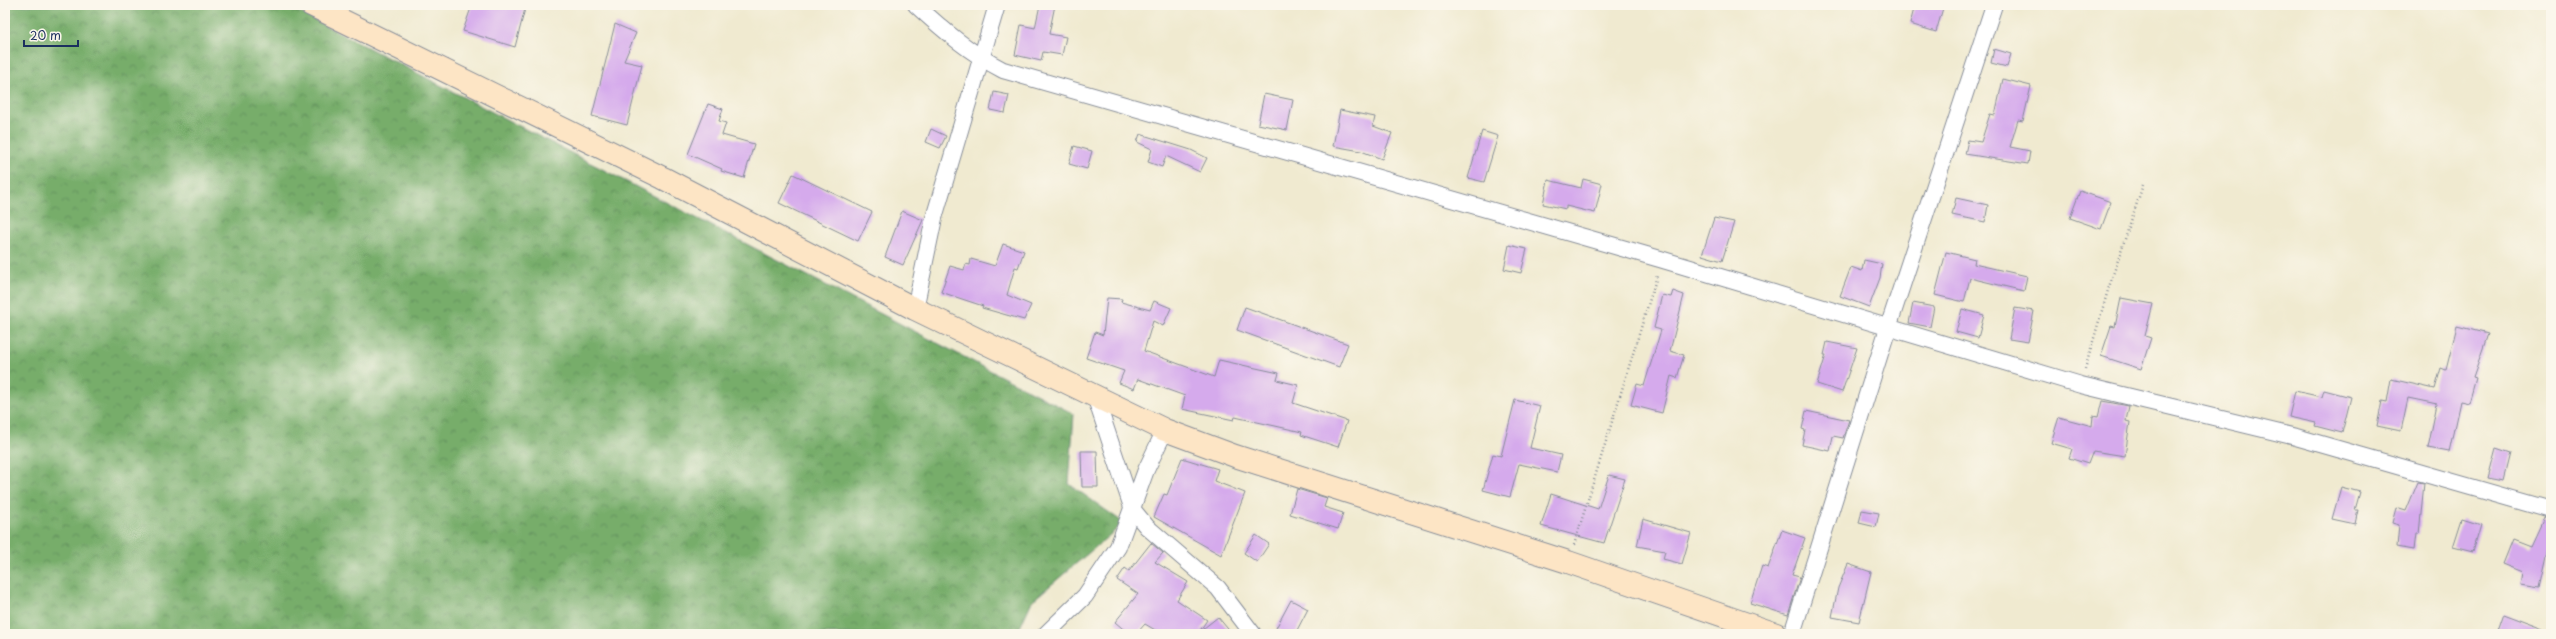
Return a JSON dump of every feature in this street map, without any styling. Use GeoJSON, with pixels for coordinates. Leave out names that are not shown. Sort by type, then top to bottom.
{"type":"FeatureCollection","features":[{"type":"Feature","properties":{"kind":"street"},"geometry":{"type":"LineString","coordinates":[[311,5],[663,178],[915,309],[1165,430],[1236,456],[1568,562],[1776,634]]}},
{"type":"Feature","properties":{"kind":"street"},"geometry":{"type":"LineString","coordinates":[[916,5],[947,33],[980,59],[1002,70],[1660,259],[2081,385],[2296,437],[2551,510]]}},
{"type":"Feature","properties":{"kind":"street"},"geometry":{"type":"LineString","coordinates":[[915,309],[934,218],[997,5]]}},
{"type":"Feature","properties":{"kind":"street"},"geometry":{"type":"LineString","coordinates":[[1792,634],[1888,328],[1994,5]]}},
{"type":"Feature","properties":{"kind":"street"},"geometry":{"type":"LineString","coordinates":[[1095,396],[1133,510],[1147,527],[1218,588],[1253,634]]}},
{"type":"Feature","properties":{"kind":"street"},"geometry":{"type":"LineString","coordinates":[[1046,634],[1085,596],[1118,547],[1133,510],[1146,470],[1165,430]]}},
{"type":"Feature","properties":{"kind":"path"},"geometry":{"type":"LineString","coordinates":[[2081,385],[2108,290],[2143,185]]}},
{"type":"Feature","properties":{"kind":"path"},"geometry":{"type":"LineString","coordinates":[[1568,562],[1658,275],[1660,259]]}},
{"type":"Feature","properties":{"kind":"green space"},"geometry":{"type":"Polygon","coordinates":[[[5,5],[286,5],[1074,414],[1069,484],[1124,523],[1032,601],[1017,634],[5,634],[5,5]]]}},
{"type":"Feature","properties":{"kind":"building"},"geometry":{"type":"Polygon","coordinates":[[[472,5],[526,5],[515,47],[463,31],[472,5]]]}},
{"type":"Feature","properties":{"kind":"building"},"geometry":{"type":"Polygon","coordinates":[[[1040,5],[1055,5],[1049,34],[1066,37],[1062,55],[1043,52],[1041,61],[1015,55],[1021,25],[1035,28],[1040,5]]]}},
{"type":"Feature","properties":{"kind":"building"},"geometry":{"type":"Polygon","coordinates":[[[1915,5],[1943,8],[1936,32],[1910,24],[1915,5]]]}},
{"type":"Feature","properties":{"kind":"building"},"geometry":{"type":"Polygon","coordinates":[[[615,24],[636,33],[624,61],[642,65],[627,125],[592,116],[615,24]]]}},
{"type":"Feature","properties":{"kind":"building"},"geometry":{"type":"Polygon","coordinates":[[[1994,49],[2011,54],[2007,67],[1991,63],[1994,49]]]}},
{"type":"Feature","properties":{"kind":"building"},"geometry":{"type":"Polygon","coordinates":[[[2003,79],[2031,86],[2023,121],[2018,120],[2010,147],[2030,151],[2028,164],[1965,154],[1968,140],[1981,142],[1990,114],[1995,115],[2003,79]]]}},
{"type":"Feature","properties":{"kind":"building"},"geometry":{"type":"Polygon","coordinates":[[[994,92],[1009,95],[1005,113],[990,110],[994,92]]]}},
{"type":"Feature","properties":{"kind":"building"},"geometry":{"type":"Polygon","coordinates":[[[1264,94],[1293,100],[1287,130],[1258,124],[1264,94]]]}},
{"type":"Feature","properties":{"kind":"building"},"geometry":{"type":"Polygon","coordinates":[[[708,104],[723,109],[719,121],[726,123],[722,135],[754,144],[744,178],[721,171],[722,169],[688,154],[708,104]]]}},
{"type":"Feature","properties":{"kind":"building"},"geometry":{"type":"Polygon","coordinates":[[[1340,110],[1375,117],[1373,126],[1392,133],[1382,159],[1361,151],[1333,146],[1340,110]]]}},
{"type":"Feature","properties":{"kind":"building"},"geometry":{"type":"Polygon","coordinates":[[[931,129],[946,136],[940,148],[926,142],[931,129]]]}},
{"type":"Feature","properties":{"kind":"building"},"geometry":{"type":"Polygon","coordinates":[[[1482,131],[1498,136],[1484,182],[1468,178],[1482,131]]]}},
{"type":"Feature","properties":{"kind":"building"},"geometry":{"type":"Polygon","coordinates":[[[1140,134],[1191,150],[1207,158],[1200,172],[1166,156],[1162,167],[1148,162],[1152,149],[1137,142],[1140,134]]]}},
{"type":"Feature","properties":{"kind":"building"},"geometry":{"type":"Polygon","coordinates":[[[1074,146],[1092,151],[1087,169],[1069,164],[1074,146]]]}},
{"type":"Feature","properties":{"kind":"building"},"geometry":{"type":"Polygon","coordinates":[[[793,174],[872,212],[858,241],[779,203],[793,174]]]}},
{"type":"Feature","properties":{"kind":"building"},"geometry":{"type":"Polygon","coordinates":[[[1583,179],[1602,184],[1595,213],[1566,206],[1566,209],[1543,204],[1548,180],[1581,188],[1583,179]]]}},
{"type":"Feature","properties":{"kind":"building"},"geometry":{"type":"Polygon","coordinates":[[[2080,191],[2111,202],[2101,229],[2070,218],[2080,191]]]}},
{"type":"Feature","properties":{"kind":"building"},"geometry":{"type":"Polygon","coordinates":[[[1956,198],[1988,205],[1985,222],[1952,215],[1956,198]]]}},
{"type":"Feature","properties":{"kind":"building"},"geometry":{"type":"Polygon","coordinates":[[[902,211],[923,220],[903,265],[885,257],[902,211]]]}},
{"type":"Feature","properties":{"kind":"building"},"geometry":{"type":"Polygon","coordinates":[[[1714,218],[1734,222],[1722,261],[1702,255],[1714,218]]]}},
{"type":"Feature","properties":{"kind":"building"},"geometry":{"type":"Polygon","coordinates":[[[1003,244],[1024,251],[1018,268],[1015,267],[1007,295],[1031,305],[1024,320],[982,308],[983,306],[941,292],[950,266],[964,270],[966,264],[970,265],[971,259],[995,266],[1003,244]]]}},
{"type":"Feature","properties":{"kind":"building"},"geometry":{"type":"Polygon","coordinates":[[[1509,245],[1527,249],[1521,273],[1504,269],[1509,245]]]}},
{"type":"Feature","properties":{"kind":"building"},"geometry":{"type":"Polygon","coordinates":[[[1946,252],[1975,259],[1974,264],[2027,276],[2024,291],[1970,278],[1964,302],[1935,295],[1946,252]]]}},
{"type":"Feature","properties":{"kind":"building"},"geometry":{"type":"Polygon","coordinates":[[[1864,260],[1882,264],[1880,278],[1869,307],[1840,296],[1851,267],[1862,271],[1864,260]]]}},
{"type":"Feature","properties":{"kind":"building"},"geometry":{"type":"Polygon","coordinates":[[[1673,291],[1684,295],[1670,351],[1684,355],[1677,378],[1671,376],[1662,413],[1631,405],[1637,384],[1644,386],[1661,330],[1654,328],[1662,295],[1671,297],[1673,291]]]}},
{"type":"Feature","properties":{"kind":"building"},"geometry":{"type":"Polygon","coordinates":[[[1107,298],[1122,299],[1121,302],[1150,310],[1154,301],[1171,308],[1163,326],[1153,321],[1144,351],[1214,377],[1219,360],[1279,373],[1277,380],[1298,385],[1293,403],[1347,421],[1338,447],[1301,435],[1302,432],[1235,417],[1234,420],[1182,409],[1185,396],[1138,379],[1134,389],[1119,383],[1124,371],[1086,358],[1095,332],[1103,335],[1107,298]]]}},
{"type":"Feature","properties":{"kind":"building"},"geometry":{"type":"Polygon","coordinates":[[[2121,298],[2153,304],[2145,336],[2151,338],[2141,369],[2101,356],[2111,326],[2115,327],[2121,298]]]}},
{"type":"Feature","properties":{"kind":"building"},"geometry":{"type":"Polygon","coordinates":[[[1913,303],[1934,307],[1930,327],[1909,323],[1913,303]]]}},
{"type":"Feature","properties":{"kind":"building"},"geometry":{"type":"Polygon","coordinates":[[[1245,307],[1348,344],[1339,367],[1237,330],[1245,307]]]}},
{"type":"Feature","properties":{"kind":"building"},"geometry":{"type":"Polygon","coordinates":[[[2015,308],[2034,311],[2028,342],[2009,339],[2015,308]]]}},
{"type":"Feature","properties":{"kind":"building"},"geometry":{"type":"Polygon","coordinates":[[[1962,309],[1984,315],[1978,338],[1956,332],[1962,309]]]}},
{"type":"Feature","properties":{"kind":"building"},"geometry":{"type":"Polygon","coordinates":[[[2457,326],[2488,334],[2473,377],[2476,378],[2469,403],[2460,401],[2449,452],[2428,448],[2437,404],[2408,398],[2401,431],[2377,426],[2382,401],[2387,402],[2391,379],[2435,389],[2441,368],[2446,370],[2457,326]]]}},
{"type":"Feature","properties":{"kind":"building"},"geometry":{"type":"Polygon","coordinates":[[[1827,342],[1857,348],[1842,392],[1817,384],[1826,355],[1824,355],[1827,342]]]}},
{"type":"Feature","properties":{"kind":"building"},"geometry":{"type":"Polygon","coordinates":[[[2324,390],[2351,397],[2342,433],[2315,426],[2316,423],[2289,417],[2295,391],[2322,397],[2324,390]]]}},
{"type":"Feature","properties":{"kind":"building"},"geometry":{"type":"Polygon","coordinates":[[[1515,400],[1540,406],[1530,448],[1561,455],[1557,472],[1519,464],[1510,497],[1483,490],[1493,454],[1501,456],[1515,400]]]}},
{"type":"Feature","properties":{"kind":"building"},"geometry":{"type":"Polygon","coordinates":[[[2102,401],[2129,406],[2126,421],[2130,422],[2125,456],[2093,451],[2088,464],[2069,458],[2072,449],[2051,443],[2059,417],[2092,426],[2093,416],[2098,417],[2102,401]]]}},
{"type":"Feature","properties":{"kind":"building"},"geometry":{"type":"Polygon","coordinates":[[[1806,411],[1849,420],[1843,438],[1833,436],[1830,451],[1802,445],[1805,430],[1802,429],[1806,411]]]}},
{"type":"Feature","properties":{"kind":"building"},"geometry":{"type":"Polygon","coordinates":[[[2496,448],[2511,453],[2504,481],[2488,478],[2496,448]]]}},
{"type":"Feature","properties":{"kind":"building"},"geometry":{"type":"Polygon","coordinates":[[[1081,451],[1097,451],[1098,487],[1082,487],[1081,451]]]}},
{"type":"Feature","properties":{"kind":"building"},"geometry":{"type":"Polygon","coordinates":[[[1182,458],[1218,469],[1214,481],[1245,493],[1221,555],[1154,517],[1164,494],[1167,495],[1182,458]]]}},
{"type":"Feature","properties":{"kind":"building"},"geometry":{"type":"Polygon","coordinates":[[[1609,475],[1625,479],[1604,543],[1541,526],[1551,494],[1598,509],[1609,475]]]}},
{"type":"Feature","properties":{"kind":"building"},"geometry":{"type":"Polygon","coordinates":[[[2418,482],[2424,483],[2419,534],[2416,534],[2414,550],[2397,547],[2399,525],[2392,523],[2396,508],[2406,511],[2418,482]]]}},
{"type":"Feature","properties":{"kind":"building"},"geometry":{"type":"Polygon","coordinates":[[[2341,487],[2360,492],[2355,510],[2358,510],[2355,524],[2332,519],[2341,487]]]}},
{"type":"Feature","properties":{"kind":"building"},"geometry":{"type":"Polygon","coordinates":[[[1297,489],[1327,498],[1324,507],[1343,513],[1338,529],[1290,514],[1297,489]]]}},
{"type":"Feature","properties":{"kind":"building"},"geometry":{"type":"Polygon","coordinates":[[[1862,510],[1879,513],[1876,527],[1859,523],[1862,510]]]}},
{"type":"Feature","properties":{"kind":"building"},"geometry":{"type":"Polygon","coordinates":[[[2544,518],[2551,519],[2551,539],[2540,588],[2521,585],[2523,572],[2503,564],[2513,539],[2531,546],[2544,518]]]}},
{"type":"Feature","properties":{"kind":"building"},"geometry":{"type":"Polygon","coordinates":[[[1643,519],[1691,533],[1682,564],[1663,559],[1665,551],[1637,546],[1643,519]]]}},
{"type":"Feature","properties":{"kind":"building"},"geometry":{"type":"Polygon","coordinates":[[[2462,519],[2481,525],[2473,552],[2453,547],[2462,519]]]}},
{"type":"Feature","properties":{"kind":"building"},"geometry":{"type":"Polygon","coordinates":[[[1782,530],[1805,538],[1792,575],[1800,577],[1788,615],[1750,603],[1762,566],[1768,568],[1782,530]]]}},
{"type":"Feature","properties":{"kind":"building"},"geometry":{"type":"Polygon","coordinates":[[[1256,535],[1269,544],[1257,562],[1244,553],[1256,535]]]}},
{"type":"Feature","properties":{"kind":"building"},"geometry":{"type":"Polygon","coordinates":[[[1151,543],[1163,553],[1155,562],[1188,582],[1177,600],[1207,620],[1199,632],[1218,617],[1232,634],[1162,634],[1145,624],[1136,634],[1129,634],[1115,622],[1138,594],[1117,580],[1125,568],[1129,571],[1151,543]]]}},
{"type":"Feature","properties":{"kind":"building"},"geometry":{"type":"Polygon","coordinates":[[[1848,564],[1871,572],[1859,622],[1832,617],[1838,588],[1848,564]]]}},
{"type":"Feature","properties":{"kind":"building"},"geometry":{"type":"Polygon","coordinates":[[[1291,600],[1308,609],[1295,634],[1287,634],[1276,628],[1291,600]]]}},
{"type":"Feature","properties":{"kind":"building"},"geometry":{"type":"Polygon","coordinates":[[[2503,614],[2551,632],[2551,634],[2496,634],[2503,614]]]}}]}
